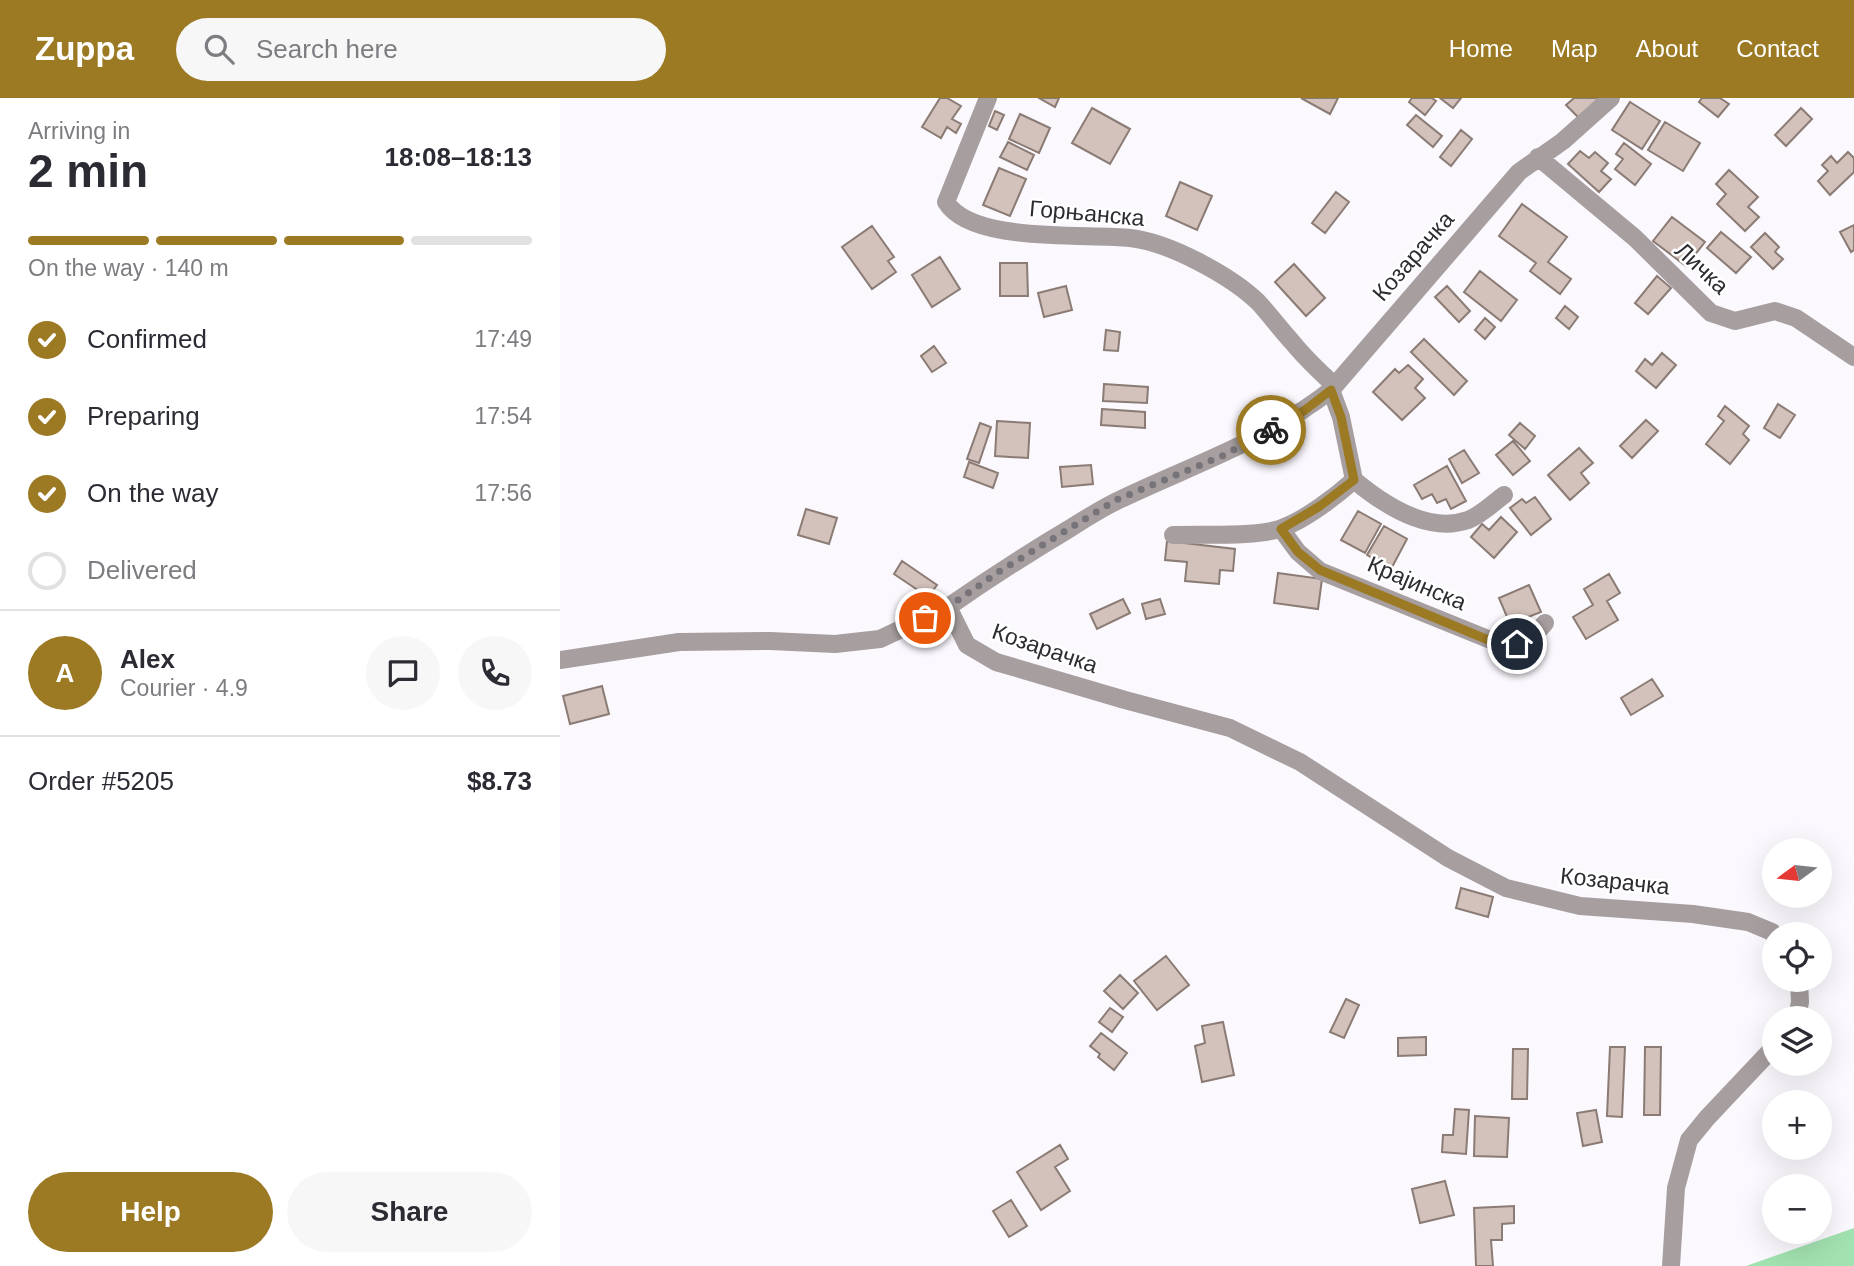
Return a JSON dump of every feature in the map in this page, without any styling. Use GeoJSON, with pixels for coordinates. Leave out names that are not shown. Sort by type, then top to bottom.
{"type":"FeatureCollection","features":[{"type":"Feature","properties":{"kind":"street","name":"Горњанска"},"geometry":{"type":"LineString","coordinates":[[988,98],[946,202],[954,213],[982,225],[1043,236],[1131,238],[1171,249],[1214,271],[1257,302],[1332,388]]}},
{"type":"Feature","properties":{"kind":"street","name":"Козарачка"},"geometry":{"type":"LineString","coordinates":[[1611,98],[1563,141],[1519,172],[1332,388],[1276,428],[1222,456],[1116,500],[1000,571],[948,607],[967,645],[996,662],[1230,727],[1300,762],[1448,858],[1506,888],[1580,906],[1693,914],[1748,922],[1762,928]]}},
{"type":"Feature","properties":{"kind":"street","name":"Личка"},"geometry":{"type":"LineString","coordinates":[[1538,158],[1635,238],[1711,313],[1735,321],[1775,311],[1796,318],[1854,357]]}},
{"type":"Feature","properties":{"kind":"street"},"geometry":{"type":"LineString","coordinates":[[1332,388],[1354,480],[1372,495],[1399,511],[1428,521],[1451,524],[1471,519],[1504,495]]}},
{"type":"Feature","properties":{"kind":"street"},"geometry":{"type":"LineString","coordinates":[[1173,535],[1281,529],[1320,506],[1354,480]]}},
{"type":"Feature","properties":{"kind":"street","name":"Крајинска"},"geometry":{"type":"LineString","coordinates":[[1281,529],[1298,552],[1320,570],[1493,642],[1517,644],[1535,635],[1545,623]]}},
{"type":"Feature","properties":{"kind":"street"},"geometry":{"type":"LineString","coordinates":[[560,660],[679,642],[770,641],[835,644],[880,639],[948,607]]}},
{"type":"Feature","properties":{"kind":"street"},"geometry":{"type":"LineString","coordinates":[[1671,1266],[1676,1188],[1689,1140],[1762,1060]]}},
{"type":"Feature","properties":{"kind":"green space"},"geometry":{"type":"Polygon","coordinates":[[[1854,1228],[1854,1266],[1746,1266],[1809,1244],[1832,1244],[1832,1236],[1854,1228]]]}},
{"type":"Feature","properties":{"kind":"building"},"geometry":{"type":"Polygon","coordinates":[[[940,98],[947,98],[961,106],[952,119],[961,124],[956,133],[947,127],[941,138],[922,127],[940,98]]]}},
{"type":"Feature","properties":{"kind":"building"},"geometry":{"type":"Polygon","coordinates":[[[1039,98],[1059,98],[1055,107],[1039,98]]]}},
{"type":"Feature","properties":{"kind":"building"},"geometry":{"type":"Polygon","coordinates":[[[1301,98],[1338,98],[1330,114],[1301,98]]]}},
{"type":"Feature","properties":{"kind":"building"},"geometry":{"type":"Polygon","coordinates":[[[1412,98],[1432,98],[1436,101],[1425,115],[1409,102],[1412,98]]]}},
{"type":"Feature","properties":{"kind":"building"},"geometry":{"type":"Polygon","coordinates":[[[1440,98],[1461,98],[1453,108],[1440,98]]]}},
{"type":"Feature","properties":{"kind":"building"},"geometry":{"type":"Polygon","coordinates":[[[1574,98],[1598,100],[1579,118],[1566,105],[1574,98]]]}},
{"type":"Feature","properties":{"kind":"building"},"geometry":{"type":"Polygon","coordinates":[[[1702,98],[1720,98],[1729,104],[1718,117],[1699,102],[1702,98]]]}},
{"type":"Feature","properties":{"kind":"building"},"geometry":{"type":"Polygon","coordinates":[[[1630,102],[1660,121],[1642,149],[1612,130],[1630,102]]]}},
{"type":"Feature","properties":{"kind":"building"},"geometry":{"type":"Polygon","coordinates":[[[1092,108],[1130,129],[1110,164],[1072,143],[1092,108]]]}},
{"type":"Feature","properties":{"kind":"building"},"geometry":{"type":"Polygon","coordinates":[[[1801,108],[1812,119],[1786,146],[1775,135],[1801,108]]]}},
{"type":"Feature","properties":{"kind":"building"},"geometry":{"type":"Polygon","coordinates":[[[995,111],[1004,115],[997,130],[989,126],[995,111]]]}},
{"type":"Feature","properties":{"kind":"building"},"geometry":{"type":"Polygon","coordinates":[[[1020,114],[1050,128],[1039,153],[1009,139],[1020,114]]]}},
{"type":"Feature","properties":{"kind":"building"},"geometry":{"type":"Polygon","coordinates":[[[1416,115],[1442,136],[1433,147],[1407,125],[1416,115]]]}},
{"type":"Feature","properties":{"kind":"building"},"geometry":{"type":"Polygon","coordinates":[[[1665,122],[1700,143],[1683,171],[1648,150],[1665,122]]]}},
{"type":"Feature","properties":{"kind":"building"},"geometry":{"type":"Polygon","coordinates":[[[1461,130],[1472,139],[1451,166],[1440,157],[1461,130]]]}},
{"type":"Feature","properties":{"kind":"building"},"geometry":{"type":"Polygon","coordinates":[[[1008,142],[1034,155],[1027,170],[1000,157],[1008,142]]]}},
{"type":"Feature","properties":{"kind":"building"},"geometry":{"type":"Polygon","coordinates":[[[1624,143],[1651,164],[1635,185],[1615,169],[1623,159],[1616,154],[1624,143]]]}},
{"type":"Feature","properties":{"kind":"building"},"geometry":{"type":"Polygon","coordinates":[[[1580,151],[1589,158],[1595,152],[1608,163],[1601,171],[1611,179],[1599,192],[1568,164],[1580,151]]]}},
{"type":"Feature","properties":{"kind":"building"},"geometry":{"type":"Polygon","coordinates":[[[1848,152],[1854,158],[1854,172],[1830,195],[1818,181],[1828,171],[1822,165],[1831,156],[1837,163],[1848,152]]]}},
{"type":"Feature","properties":{"kind":"building"},"geometry":{"type":"Polygon","coordinates":[[[999,168],[1026,179],[1010,216],[983,205],[999,168]]]}},
{"type":"Feature","properties":{"kind":"building"},"geometry":{"type":"Polygon","coordinates":[[[1729,170],[1758,197],[1748,207],[1759,217],[1745,231],[1717,204],[1726,194],[1716,184],[1729,170]]]}},
{"type":"Feature","properties":{"kind":"building"},"geometry":{"type":"Polygon","coordinates":[[[1180,182],[1212,196],[1197,230],[1166,216],[1180,182]]]}},
{"type":"Feature","properties":{"kind":"building"},"geometry":{"type":"Polygon","coordinates":[[[1336,192],[1349,202],[1325,233],[1312,223],[1336,192]]]}},
{"type":"Feature","properties":{"kind":"building"},"geometry":{"type":"Polygon","coordinates":[[[1522,204],[1567,237],[1548,262],[1571,279],[1560,294],[1530,271],[1536,263],[1499,236],[1522,204]]]}},
{"type":"Feature","properties":{"kind":"building"},"geometry":{"type":"Polygon","coordinates":[[[1672,217],[1705,242],[1686,266],[1653,241],[1672,217]]]}},
{"type":"Feature","properties":{"kind":"building"},"geometry":{"type":"Polygon","coordinates":[[[1854,225],[1854,250],[1851,252],[1840,232],[1854,225]]]}},
{"type":"Feature","properties":{"kind":"building"},"geometry":{"type":"Polygon","coordinates":[[[872,226],[894,257],[888,261],[896,272],[872,289],[842,247],[872,226]]]}},
{"type":"Feature","properties":{"kind":"building"},"geometry":{"type":"Polygon","coordinates":[[[1721,232],[1751,257],[1736,273],[1707,248],[1721,232]]]}},
{"type":"Feature","properties":{"kind":"building"},"geometry":{"type":"Polygon","coordinates":[[[1765,233],[1779,247],[1775,252],[1783,259],[1773,269],[1751,247],[1765,233]]]}},
{"type":"Feature","properties":{"kind":"building"},"geometry":{"type":"Polygon","coordinates":[[[940,257],[960,289],[932,307],[912,275],[940,257]]]}},
{"type":"Feature","properties":{"kind":"building"},"geometry":{"type":"Polygon","coordinates":[[[1000,263],[1027,263],[1028,296],[1000,296],[1000,263]]]}},
{"type":"Feature","properties":{"kind":"building"},"geometry":{"type":"Polygon","coordinates":[[[1294,264],[1325,298],[1306,316],[1275,282],[1294,264]]]}},
{"type":"Feature","properties":{"kind":"building"},"geometry":{"type":"Polygon","coordinates":[[[1480,271],[1517,300],[1501,321],[1464,292],[1480,271]]]}},
{"type":"Feature","properties":{"kind":"building"},"geometry":{"type":"Polygon","coordinates":[[[1657,276],[1671,288],[1648,314],[1635,303],[1657,276]]]}},
{"type":"Feature","properties":{"kind":"building"},"geometry":{"type":"Polygon","coordinates":[[[1066,286],[1072,310],[1044,317],[1038,293],[1066,286]]]}},
{"type":"Feature","properties":{"kind":"building"},"geometry":{"type":"Polygon","coordinates":[[[1447,286],[1470,311],[1459,322],[1435,297],[1447,286]]]}},
{"type":"Feature","properties":{"kind":"building"},"geometry":{"type":"Polygon","coordinates":[[[1565,306],[1578,317],[1569,329],[1556,318],[1565,306]]]}},
{"type":"Feature","properties":{"kind":"building"},"geometry":{"type":"Polygon","coordinates":[[[1485,318],[1495,327],[1485,339],[1475,330],[1485,318]]]}},
{"type":"Feature","properties":{"kind":"building"},"geometry":{"type":"Polygon","coordinates":[[[1106,330],[1120,332],[1118,351],[1104,350],[1106,330]]]}},
{"type":"Feature","properties":{"kind":"building"},"geometry":{"type":"Polygon","coordinates":[[[1424,339],[1467,381],[1454,395],[1411,352],[1424,339]]]}},
{"type":"Feature","properties":{"kind":"building"},"geometry":{"type":"Polygon","coordinates":[[[934,346],[946,363],[932,372],[921,356],[934,346]]]}},
{"type":"Feature","properties":{"kind":"building"},"geometry":{"type":"Polygon","coordinates":[[[1662,353],[1676,365],[1656,388],[1636,371],[1645,359],[1652,365],[1662,353]]]}},
{"type":"Feature","properties":{"kind":"building"},"geometry":{"type":"Polygon","coordinates":[[[1408,365],[1423,379],[1415,388],[1425,398],[1402,420],[1373,392],[1395,369],[1399,373],[1408,365]]]}},
{"type":"Feature","properties":{"kind":"building"},"geometry":{"type":"Polygon","coordinates":[[[1104,384],[1148,387],[1147,403],[1103,401],[1104,384]]]}},
{"type":"Feature","properties":{"kind":"building"},"geometry":{"type":"Polygon","coordinates":[[[1778,404],[1795,415],[1780,438],[1764,428],[1778,404]]]}},
{"type":"Feature","properties":{"kind":"building"},"geometry":{"type":"Polygon","coordinates":[[[1725,406],[1749,426],[1743,434],[1749,440],[1730,464],[1706,444],[1724,421],[1718,416],[1725,406]]]}},
{"type":"Feature","properties":{"kind":"building"},"geometry":{"type":"Polygon","coordinates":[[[1102,409],[1145,412],[1145,428],[1101,425],[1102,409]]]}},
{"type":"Feature","properties":{"kind":"building"},"geometry":{"type":"Polygon","coordinates":[[[1646,420],[1658,431],[1632,458],[1620,446],[1646,420]]]}},
{"type":"Feature","properties":{"kind":"building"},"geometry":{"type":"Polygon","coordinates":[[[997,421],[1030,423],[1028,458],[995,456],[997,421]]]}},
{"type":"Feature","properties":{"kind":"building"},"geometry":{"type":"Polygon","coordinates":[[[980,423],[991,427],[979,463],[967,459],[980,423]]]}},
{"type":"Feature","properties":{"kind":"building"},"geometry":{"type":"Polygon","coordinates":[[[1520,423],[1535,436],[1525,449],[1509,435],[1520,423]]]}},
{"type":"Feature","properties":{"kind":"building"},"geometry":{"type":"Polygon","coordinates":[[[1513,441],[1530,461],[1513,475],[1496,455],[1513,441]]]}},
{"type":"Feature","properties":{"kind":"building"},"geometry":{"type":"Polygon","coordinates":[[[1579,448],[1593,463],[1581,473],[1589,483],[1570,500],[1548,475],[1579,448]]]}},
{"type":"Feature","properties":{"kind":"building"},"geometry":{"type":"Polygon","coordinates":[[[1464,450],[1479,473],[1462,483],[1449,459],[1464,450]]]}},
{"type":"Feature","properties":{"kind":"building"},"geometry":{"type":"Polygon","coordinates":[[[969,462],[998,473],[993,488],[964,477],[969,462]]]}},
{"type":"Feature","properties":{"kind":"building"},"geometry":{"type":"Polygon","coordinates":[[[1091,465],[1093,484],[1062,487],[1060,467],[1091,465]]]}},
{"type":"Feature","properties":{"kind":"building"},"geometry":{"type":"Polygon","coordinates":[[[1447,466],[1466,501],[1451,509],[1446,499],[1437,503],[1432,494],[1422,499],[1414,485],[1447,466]]]}},
{"type":"Feature","properties":{"kind":"building"},"geometry":{"type":"Polygon","coordinates":[[[1535,497],[1551,519],[1531,535],[1510,508],[1522,499],[1526,503],[1535,497]]]}},
{"type":"Feature","properties":{"kind":"building"},"geometry":{"type":"Polygon","coordinates":[[[806,509],[837,518],[829,544],[798,535],[806,509]]]}},
{"type":"Feature","properties":{"kind":"building"},"geometry":{"type":"Polygon","coordinates":[[[1358,511],[1381,524],[1365,553],[1341,540],[1358,511]]]}},
{"type":"Feature","properties":{"kind":"building"},"geometry":{"type":"Polygon","coordinates":[[[1501,517],[1517,532],[1494,558],[1471,537],[1482,524],[1489,530],[1501,517]]]}},
{"type":"Feature","properties":{"kind":"building"},"geometry":{"type":"Polygon","coordinates":[[[1384,526],[1407,539],[1391,569],[1367,555],[1384,526]]]}},
{"type":"Feature","properties":{"kind":"building"},"geometry":{"type":"Polygon","coordinates":[[[1167,541],[1235,549],[1233,571],[1220,570],[1219,584],[1185,581],[1187,562],[1165,560],[1167,541]]]}},
{"type":"Feature","properties":{"kind":"building"},"geometry":{"type":"Polygon","coordinates":[[[902,561],[937,585],[928,597],[894,574],[902,561]]]}},
{"type":"Feature","properties":{"kind":"building"},"geometry":{"type":"Polygon","coordinates":[[[1278,573],[1322,579],[1318,609],[1274,603],[1278,573]]]}},
{"type":"Feature","properties":{"kind":"building"},"geometry":{"type":"Polygon","coordinates":[[[1609,574],[1620,593],[1607,601],[1618,620],[1586,639],[1573,617],[1593,605],[1584,589],[1609,574]]]}},
{"type":"Feature","properties":{"kind":"building"},"geometry":{"type":"Polygon","coordinates":[[[1529,585],[1541,612],[1510,624],[1499,598],[1529,585]]]}},
{"type":"Feature","properties":{"kind":"building"},"geometry":{"type":"Polygon","coordinates":[[[1123,599],[1130,613],[1097,629],[1090,614],[1123,599]]]}},
{"type":"Feature","properties":{"kind":"building"},"geometry":{"type":"Polygon","coordinates":[[[1160,599],[1165,614],[1146,619],[1142,604],[1160,599]]]}},
{"type":"Feature","properties":{"kind":"building"},"geometry":{"type":"Polygon","coordinates":[[[1652,679],[1663,696],[1631,715],[1621,698],[1652,679]]]}},
{"type":"Feature","properties":{"kind":"building"},"geometry":{"type":"Polygon","coordinates":[[[602,686],[609,714],[570,724],[563,696],[602,686]]]}},
{"type":"Feature","properties":{"kind":"building"},"geometry":{"type":"Polygon","coordinates":[[[1461,888],[1493,897],[1488,917],[1456,908],[1461,888]]]}},
{"type":"Feature","properties":{"kind":"building"},"geometry":{"type":"Polygon","coordinates":[[[1166,956],[1189,985],[1157,1010],[1134,981],[1166,956]]]}},
{"type":"Feature","properties":{"kind":"building"},"geometry":{"type":"Polygon","coordinates":[[[1120,975],[1138,993],[1123,1009],[1104,991],[1120,975]]]}},
{"type":"Feature","properties":{"kind":"building"},"geometry":{"type":"Polygon","coordinates":[[[1346,999],[1359,1005],[1344,1038],[1330,1032],[1346,999]]]}},
{"type":"Feature","properties":{"kind":"building"},"geometry":{"type":"Polygon","coordinates":[[[1110,1008],[1123,1017],[1112,1032],[1099,1022],[1110,1008]]]}},
{"type":"Feature","properties":{"kind":"building"},"geometry":{"type":"Polygon","coordinates":[[[1223,1022],[1234,1075],[1202,1082],[1195,1046],[1205,1043],[1202,1026],[1223,1022]]]}},
{"type":"Feature","properties":{"kind":"building"},"geometry":{"type":"Polygon","coordinates":[[[1101,1033],[1127,1053],[1114,1070],[1098,1057],[1100,1054],[1090,1046],[1101,1033]]]}},
{"type":"Feature","properties":{"kind":"building"},"geometry":{"type":"Polygon","coordinates":[[[1426,1037],[1426,1055],[1398,1056],[1398,1038],[1426,1037]]]}},
{"type":"Feature","properties":{"kind":"building"},"geometry":{"type":"Polygon","coordinates":[[[1610,1047],[1625,1047],[1622,1117],[1607,1116],[1610,1047]]]}},
{"type":"Feature","properties":{"kind":"building"},"geometry":{"type":"Polygon","coordinates":[[[1645,1047],[1661,1047],[1660,1115],[1644,1115],[1645,1047]]]}},
{"type":"Feature","properties":{"kind":"building"},"geometry":{"type":"Polygon","coordinates":[[[1513,1049],[1528,1049],[1527,1099],[1512,1099],[1513,1049]]]}},
{"type":"Feature","properties":{"kind":"building"},"geometry":{"type":"Polygon","coordinates":[[[1455,1109],[1469,1110],[1466,1154],[1442,1152],[1443,1135],[1453,1135],[1455,1109]]]}},
{"type":"Feature","properties":{"kind":"building"},"geometry":{"type":"Polygon","coordinates":[[[1596,1110],[1602,1142],[1583,1146],[1577,1113],[1596,1110]]]}},
{"type":"Feature","properties":{"kind":"building"},"geometry":{"type":"Polygon","coordinates":[[[1475,1116],[1509,1118],[1507,1157],[1474,1156],[1475,1116]]]}},
{"type":"Feature","properties":{"kind":"building"},"geometry":{"type":"Polygon","coordinates":[[[1060,1145],[1068,1159],[1055,1167],[1070,1191],[1041,1210],[1017,1172],[1060,1145]]]}},
{"type":"Feature","properties":{"kind":"building"},"geometry":{"type":"Polygon","coordinates":[[[1445,1181],[1454,1215],[1420,1223],[1412,1189],[1445,1181]]]}},
{"type":"Feature","properties":{"kind":"building"},"geometry":{"type":"Polygon","coordinates":[[[1011,1200],[1027,1226],[1009,1237],[993,1211],[1011,1200]]]}},
{"type":"Feature","properties":{"kind":"building"},"geometry":{"type":"Polygon","coordinates":[[[1514,1206],[1514,1223],[1502,1224],[1502,1240],[1491,1240],[1493,1266],[1476,1266],[1474,1208],[1514,1206]]]}},
{"type":"Feature","properties":{"kind":"way so far"},"geometry":{"type":"LineString","coordinates":[[925,618],[948,607],[1000,571],[1116,500],[1222,456],[1271,430]]}},
{"type":"Feature","properties":{"kind":"route"},"geometry":{"type":"LineString","coordinates":[[1271,430],[1305,410],[1331,390],[1341,417],[1354,480],[1320,506],[1281,529],[1298,552],[1320,570],[1493,642],[1517,644]]}}]}
